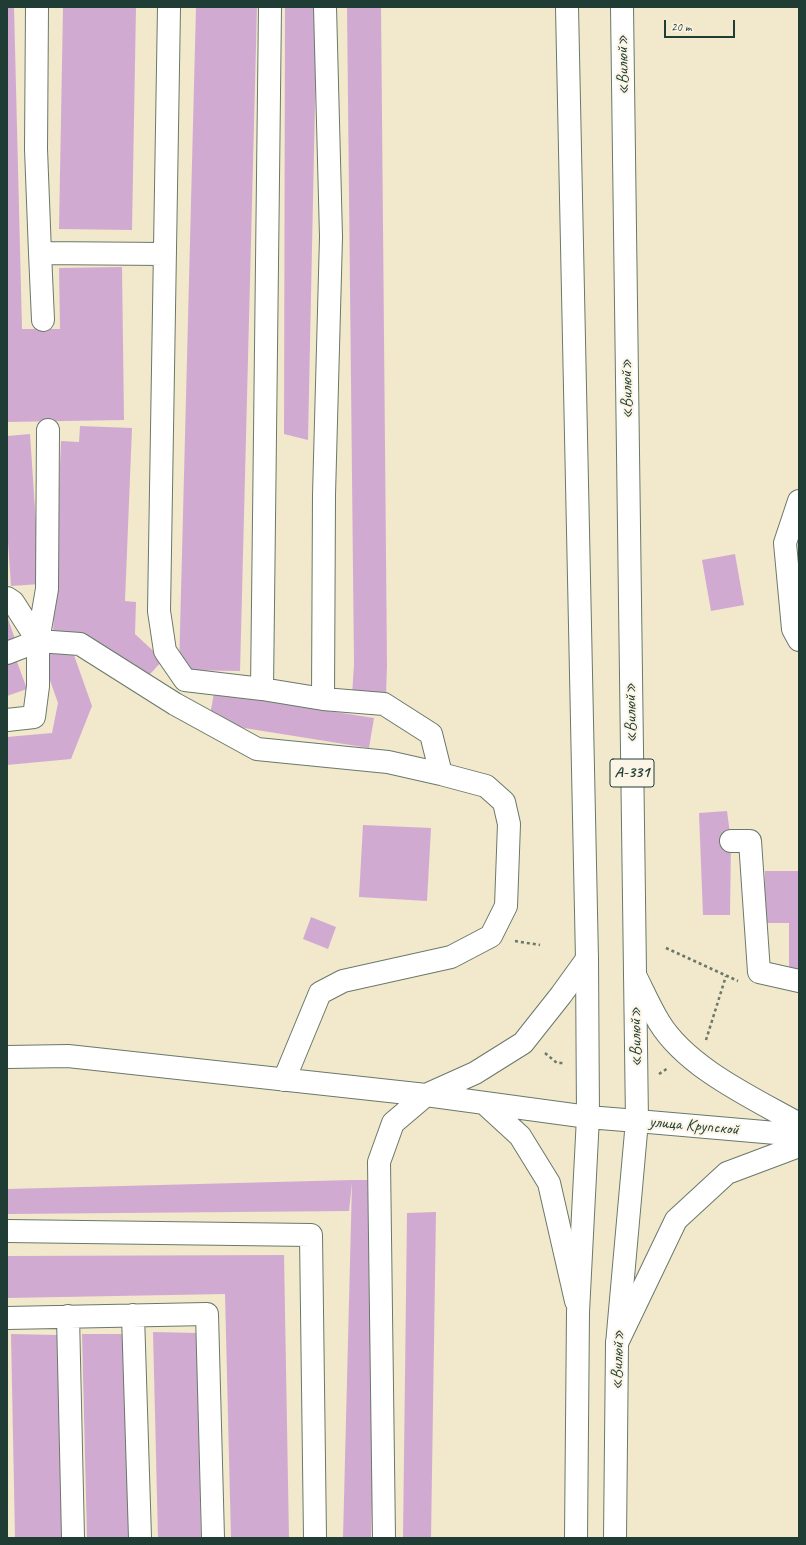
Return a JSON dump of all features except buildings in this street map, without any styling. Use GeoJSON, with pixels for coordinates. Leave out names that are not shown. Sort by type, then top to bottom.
{"type":"FeatureCollection","features":[{"type":"Feature","properties":{"kind":"main road"},"geometry":{"type":"LineString","coordinates":[[37,7],[36,149],[43,320]]}},
{"type":"Feature","properties":{"kind":"main road"},"geometry":{"type":"LineString","coordinates":[[169,7],[159,611],[165,651],[185,680],[262,689],[323,699],[384,704],[431,734],[441,774]]}},
{"type":"Feature","properties":{"kind":"main road"},"geometry":{"type":"LineString","coordinates":[[262,689],[270,7]]}},
{"type":"Feature","properties":{"kind":"main road"},"geometry":{"type":"LineString","coordinates":[[323,699],[324,495],[331,237],[325,7]]}},
{"type":"Feature","properties":{"kind":"main road"},"geometry":{"type":"LineString","coordinates":[[566,7],[588,959],[588,1117],[578,1312],[576,1538]]}},
{"type":"Feature","properties":{"kind":"main road","name":"«Вилюй»"},"geometry":{"type":"LineString","coordinates":[[615,1538],[617,1344],[637,1121],[622,7]]}},
{"type":"Feature","properties":{"kind":"main road"},"geometry":{"type":"LineString","coordinates":[[40,253],[165,254]]}},
{"type":"Feature","properties":{"kind":"main road"},"geometry":{"type":"LineString","coordinates":[[7,720],[34,717],[38,686],[38,641],[47,589],[48,430]]}},
{"type":"Feature","properties":{"kind":"main road"},"geometry":{"type":"LineString","coordinates":[[799,501],[785,543],[793,629],[799,640]]}},
{"type":"Feature","properties":{"kind":"main road"},"geometry":{"type":"LineString","coordinates":[[7,598],[13,602],[38,641]]}},
{"type":"Feature","properties":{"kind":"main road"},"geometry":{"type":"LineString","coordinates":[[7,652],[38,641],[80,644],[175,704],[257,749],[388,762],[486,786],[504,802],[509,824],[506,906],[491,936],[451,957],[343,981],[320,993],[284,1080]]}},
{"type":"Feature","properties":{"kind":"main road"},"geometry":{"type":"LineString","coordinates":[[731,841],[750,841],[759,972],[799,981]]}},
{"type":"Feature","properties":{"kind":"main road"},"geometry":{"type":"LineString","coordinates":[[384,1538],[379,1162],[393,1123],[426,1095],[475,1073],[523,1043],[588,959]]}},
{"type":"Feature","properties":{"kind":"main road"},"geometry":{"type":"LineString","coordinates":[[635,975],[659,1023],[687,1054],[729,1085],[799,1124]]}},
{"type":"Feature","properties":{"kind":"main road","name":"улица Крупской"},"geometry":{"type":"LineString","coordinates":[[7,1057],[68,1056],[426,1095],[588,1117],[799,1135]]}},
{"type":"Feature","properties":{"kind":"main road"},"geometry":{"type":"LineString","coordinates":[[484,1103],[520,1136],[549,1183],[578,1312]]}},
{"type":"Feature","properties":{"kind":"main road"},"geometry":{"type":"LineString","coordinates":[[617,1344],[676,1220],[727,1173],[799,1146]]}},
{"type":"Feature","properties":{"kind":"main road"},"geometry":{"type":"LineString","coordinates":[[7,1231],[311,1235],[315,1538]]}},
{"type":"Feature","properties":{"kind":"main road"},"geometry":{"type":"LineString","coordinates":[[7,1318],[207,1314],[213,1538]]}},
{"type":"Feature","properties":{"kind":"main road"},"geometry":{"type":"LineString","coordinates":[[133,1315],[140,1538]]}},
{"type":"Feature","properties":{"kind":"main road"},"geometry":{"type":"LineString","coordinates":[[68,1316],[73,1538]]}},
{"type":"Feature","properties":{"kind":"path"},"geometry":{"type":"LineString","coordinates":[[666,948],[743,984]]}}]}
